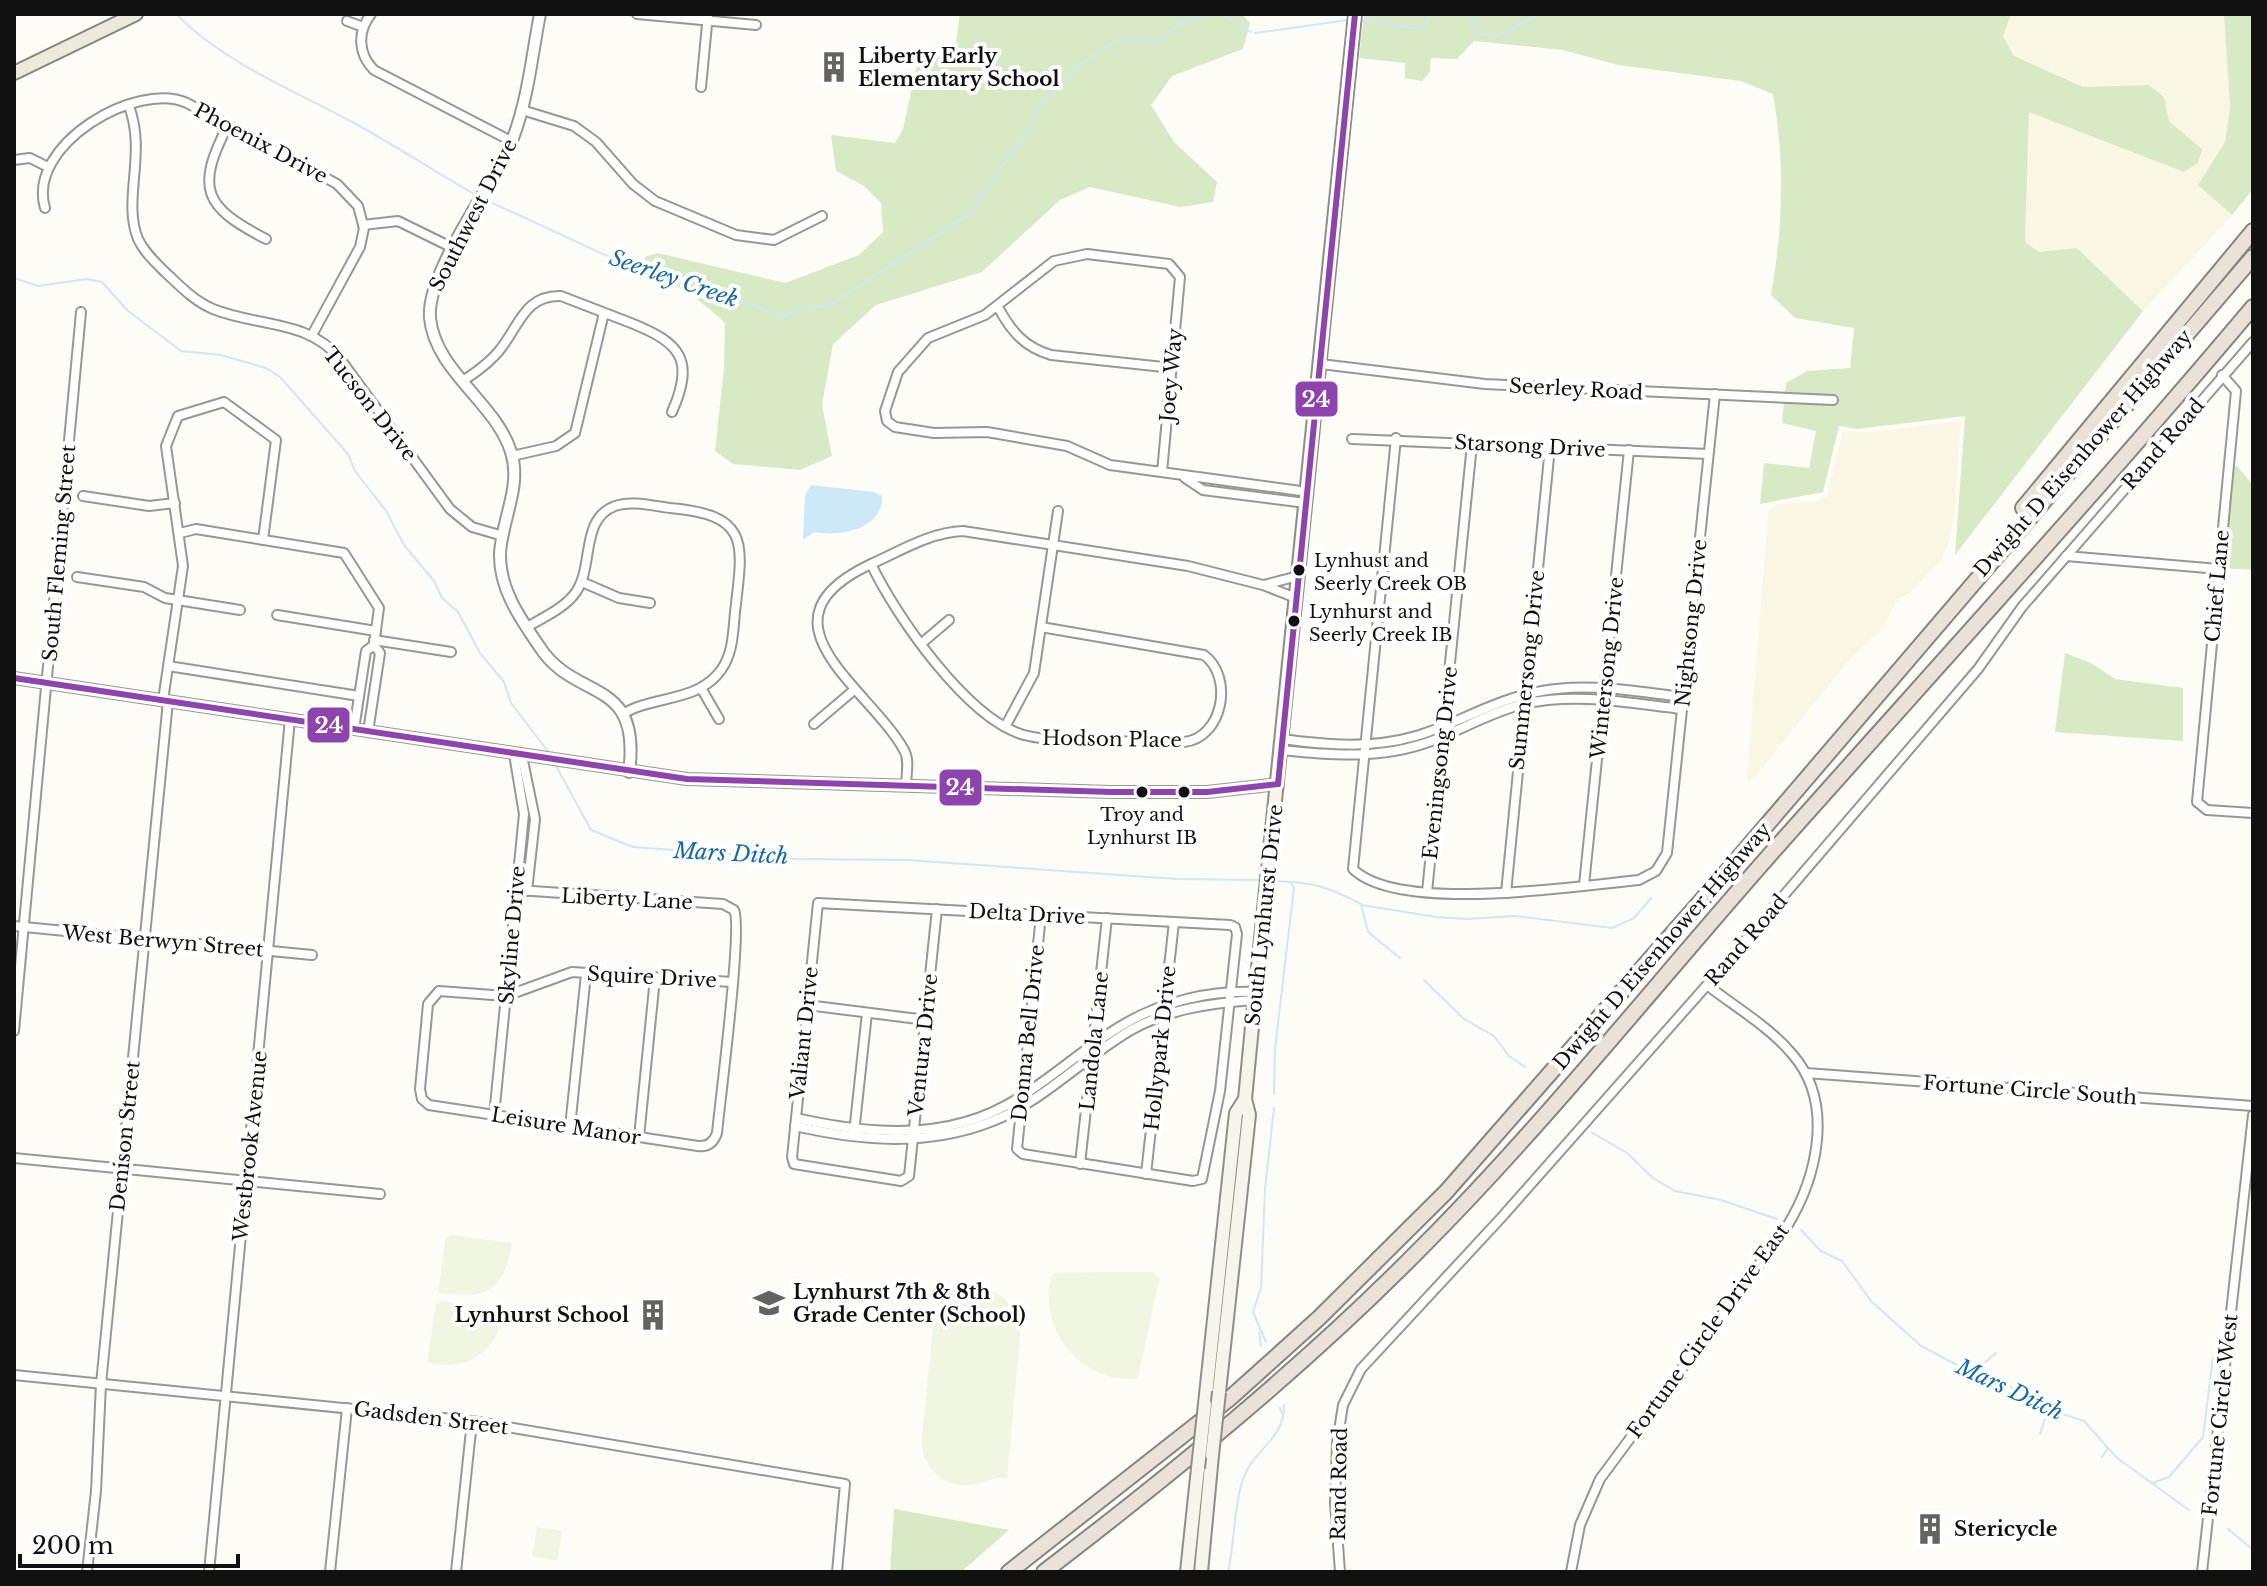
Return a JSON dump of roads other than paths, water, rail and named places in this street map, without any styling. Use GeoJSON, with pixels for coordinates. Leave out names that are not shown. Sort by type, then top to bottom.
{"type":"FeatureCollection","features":[{"type":"Feature","properties":{"kind":"highway"},"geometry":{"type":"LineString","coordinates":[[1913,651],[1992,545],[2253,231]]}},
{"type":"Feature","properties":{"kind":"highway","name":"Dwight D Eisenhower Highway"},"geometry":{"type":"LineString","coordinates":[[1009,1572],[1229,1399],[1395,1245],[1528,1102],[2253,257]]}},
{"type":"Feature","properties":{"kind":"highway","name":"Dwight D Eisenhower Highway"},"geometry":{"type":"LineString","coordinates":[[1044,1572],[1238,1419],[1334,1334],[1428,1241],[1502,1162],[2253,307]]}},
{"type":"Feature","properties":{"kind":"highway"},"geometry":{"type":"LineString","coordinates":[[2202,368],[2253,318]]}},
{"type":"Feature","properties":{"kind":"main road"},"geometry":{"type":"LineString","coordinates":[[14,73],[136,14]]}},
{"type":"Feature","properties":{"kind":"main road","name":"South Lynhurst Drive"},"geometry":{"type":"LineString","coordinates":[[1201,1572],[1249,1115],[1245,1099],[1255,996],[1355,20]]}},
{"type":"Feature","properties":{"kind":"main road","name":"South Lynhurst Drive"},"geometry":{"type":"LineString","coordinates":[[1187,1572],[1236,1113],[1245,1099]]}},
{"type":"Feature","properties":{"kind":"street"},"geometry":{"type":"LineString","coordinates":[[371,14],[363,27],[362,50],[374,70],[446,111],[511,141]]}},
{"type":"Feature","properties":{"kind":"street","name":"Southwest Drive"},"geometry":{"type":"LineString","coordinates":[[540,14],[522,110],[511,141],[434,290],[431,320],[439,346],[505,437],[512,456],[514,479],[500,560],[504,584],[527,627],[553,664],[605,694],[623,714]]}},
{"type":"Feature","properties":{"kind":"street"},"geometry":{"type":"LineString","coordinates":[[637,14],[708,17],[756,25]]}},
{"type":"Feature","properties":{"kind":"street"},"geometry":{"type":"LineString","coordinates":[[701,87],[708,17]]}},
{"type":"Feature","properties":{"kind":"street"},"geometry":{"type":"LineString","coordinates":[[347,21],[363,27]]}},
{"type":"Feature","properties":{"kind":"street","name":"Phoenix Drive"},"geometry":{"type":"LineString","coordinates":[[48,167],[76,133],[147,98],[171,97],[346,189],[358,206],[363,225]]}},
{"type":"Feature","properties":{"kind":"street","name":"Tucson Drive"},"geometry":{"type":"LineString","coordinates":[[129,106],[139,143],[133,217],[146,252],[184,291],[207,306],[312,335],[341,360],[450,509],[472,527],[503,536]]}},
{"type":"Feature","properties":{"kind":"street"},"geometry":{"type":"LineString","coordinates":[[522,110],[574,126],[596,142],[633,184],[655,201],[736,235],[774,240],[822,216]]}},
{"type":"Feature","properties":{"kind":"street"},"geometry":{"type":"LineString","coordinates":[[228,125],[210,164],[212,195],[227,217],[266,239]]}},
{"type":"Feature","properties":{"kind":"street"},"geometry":{"type":"LineString","coordinates":[[14,160],[30,158],[48,167],[41,188],[45,208]]}},
{"type":"Feature","properties":{"kind":"street"},"geometry":{"type":"LineString","coordinates":[[312,335],[360,247],[363,225],[398,221],[455,249]]}},
{"type":"Feature","properties":{"kind":"street","name":"Joey Way"},"geometry":{"type":"LineString","coordinates":[[998,307],[1054,261],[1067,256],[1087,254],[1169,264],[1180,277],[1162,472]]}},
{"type":"Feature","properties":{"kind":"street"},"geometry":{"type":"LineString","coordinates":[[464,380],[500,351],[525,310],[538,299],[561,296],[661,335],[676,349],[683,375],[672,412]]}},
{"type":"Feature","properties":{"kind":"street"},"geometry":{"type":"LineString","coordinates":[[1173,368],[1051,355],[1034,350],[1009,327],[998,307],[928,338],[898,372],[885,411],[887,421],[895,427],[934,433],[987,432],[1067,446],[1110,465],[1181,475],[1203,490],[1307,497]]}},
{"type":"Feature","properties":{"kind":"street","name":"South Fleming Street"},"geometry":{"type":"LineString","coordinates":[[14,1031],[81,312]]}},
{"type":"Feature","properties":{"kind":"street"},"geometry":{"type":"LineString","coordinates":[[512,456],[556,446],[575,433],[604,313]]}},
{"type":"Feature","properties":{"kind":"street","name":"Rand Road"},"geometry":{"type":"LineString","coordinates":[[1340,1572],[1335,1503],[1337,1451],[1343,1405],[1357,1375],[1529,1188],[1707,985],[1978,669],[2022,607],[2253,342]]}},
{"type":"Feature","properties":{"kind":"street","name":"Seerley Road"},"geometry":{"type":"LineString","coordinates":[[1321,364],[1485,384],[1833,400]]}},
{"type":"Feature","properties":{"kind":"street","name":"Chief Lane"},"geometry":{"type":"LineString","coordinates":[[2222,375],[2236,391],[2197,802],[2207,810],[2253,813]]}},
{"type":"Feature","properties":{"kind":"street","name":"Nightsong Drive"},"geometry":{"type":"LineString","coordinates":[[1584,885],[1648,877],[1667,853],[1715,394]]}},
{"type":"Feature","properties":{"kind":"street","name":"Denison Street"},"geometry":{"type":"LineString","coordinates":[[87,1572],[96,1491],[101,1384],[168,666],[183,566],[166,446],[178,416],[224,402],[277,442],[263,540]]}},
{"type":"Feature","properties":{"kind":"street"},"geometry":{"type":"LineString","coordinates":[[1396,438],[1353,869],[1371,880],[1427,892],[1506,893],[1584,885]]}},
{"type":"Feature","properties":{"kind":"street","name":"Starsong Drive"},"geometry":{"type":"LineString","coordinates":[[1352,439],[1396,438],[1708,454]]}},
{"type":"Feature","properties":{"kind":"street","name":"Eveningsong Drive"},"geometry":{"type":"LineString","coordinates":[[1427,892],[1472,444]]}},
{"type":"Feature","properties":{"kind":"street","name":"Summersong Drive"},"geometry":{"type":"LineString","coordinates":[[1506,893],[1550,447]]}},
{"type":"Feature","properties":{"kind":"street","name":"Wintersong Drive"},"geometry":{"type":"LineString","coordinates":[[1584,885],[1629,450]]}},
{"type":"Feature","properties":{"kind":"street"},"geometry":{"type":"LineString","coordinates":[[83,496],[149,506],[175,503]]}},
{"type":"Feature","properties":{"kind":"street"},"geometry":{"type":"LineString","coordinates":[[527,627],[568,602],[582,582],[594,526],[605,512],[617,506],[707,511],[730,528],[741,552],[729,654],[722,670],[701,688],[646,702],[623,714],[632,744],[629,772]]}},
{"type":"Feature","properties":{"kind":"street"},"geometry":{"type":"LineString","coordinates":[[871,564],[893,607],[922,643],[981,711],[1005,727],[1032,681],[1058,511]]}},
{"type":"Feature","properties":{"kind":"street"},"geometry":{"type":"LineString","coordinates":[[730,528],[740,520]]}},
{"type":"Feature","properties":{"kind":"street"},"geometry":{"type":"LineString","coordinates":[[180,533],[196,529],[344,553],[378,601],[374,639],[366,651],[354,729]]}},
{"type":"Feature","properties":{"kind":"street"},"geometry":{"type":"LineString","coordinates":[[906,786],[905,751],[823,649],[819,616],[826,596],[838,582],[871,564],[951,531],[1188,566],[1263,585],[1296,598]]}},
{"type":"Feature","properties":{"kind":"street"},"geometry":{"type":"LineString","coordinates":[[2066,556],[2219,569]]}},
{"type":"Feature","properties":{"kind":"street"},"geometry":{"type":"LineString","coordinates":[[1263,585],[1298,576]]}},
{"type":"Feature","properties":{"kind":"street"},"geometry":{"type":"LineString","coordinates":[[77,577],[144,587],[178,600],[240,610]]}},
{"type":"Feature","properties":{"kind":"street"},"geometry":{"type":"LineString","coordinates":[[582,582],[619,598],[650,603]]}},
{"type":"Feature","properties":{"kind":"street"},"geometry":{"type":"LineString","coordinates":[[277,615],[374,639],[451,652]]}},
{"type":"Feature","properties":{"kind":"street"},"geometry":{"type":"LineString","coordinates":[[922,643],[949,620]]}},
{"type":"Feature","properties":{"kind":"street","name":"Hodson Place"},"geometry":{"type":"LineString","coordinates":[[1005,727],[1043,738],[1187,742],[1201,737],[1216,720],[1219,674],[1204,655],[1041,627]]}},
{"type":"Feature","properties":{"kind":"street"},"geometry":{"type":"LineString","coordinates":[[368,732],[380,653],[374,639]]}},
{"type":"Feature","properties":{"kind":"street"},"geometry":{"type":"LineString","coordinates":[[168,666],[359,696]]}},
{"type":"Feature","properties":{"kind":"street"},"geometry":{"type":"LineString","coordinates":[[14,678],[687,779],[1158,793],[1278,784]]}},
{"type":"Feature","properties":{"kind":"street"},"geometry":{"type":"LineString","coordinates":[[701,688],[719,719]]}},
{"type":"Feature","properties":{"kind":"street"},"geometry":{"type":"LineString","coordinates":[[1281,745],[1362,757],[1442,737],[1547,690],[1604,689],[1683,697]]}},
{"type":"Feature","properties":{"kind":"street"},"geometry":{"type":"LineString","coordinates":[[814,724],[854,690]]}},
{"type":"Feature","properties":{"kind":"street"},"geometry":{"type":"LineString","coordinates":[[1281,745],[1363,745],[1416,736],[1496,701],[1603,700],[1682,709]]}},
{"type":"Feature","properties":{"kind":"street","name":"Westbrook Avenue"},"geometry":{"type":"LineString","coordinates":[[209,1572],[290,719]]}},
{"type":"Feature","properties":{"kind":"street","name":"Skyline Drive"},"geometry":{"type":"LineString","coordinates":[[494,1116],[506,996],[523,890],[524,814],[518,755]]}},
{"type":"Feature","properties":{"kind":"street","name":"Liberty Lane"},"geometry":{"type":"LineString","coordinates":[[523,890],[723,904],[734,910],[738,922],[732,982]]}},
{"type":"Feature","properties":{"kind":"street","name":"Delta Drive"},"geometry":{"type":"LineString","coordinates":[[818,903],[1236,928],[1231,991]]}},
{"type":"Feature","properties":{"kind":"street","name":"Valiant Drive"},"geometry":{"type":"LineString","coordinates":[[818,903],[793,1163],[905,1180]]}},
{"type":"Feature","properties":{"kind":"street","name":"Ventura Drive"},"geometry":{"type":"LineString","coordinates":[[905,1180],[910,1173],[937,909]]}},
{"type":"Feature","properties":{"kind":"street","name":"Donna Bell Drive"},"geometry":{"type":"LineString","coordinates":[[1041,915],[1018,1150],[1080,1164]]}},
{"type":"Feature","properties":{"kind":"street","name":"Landola Lane"},"geometry":{"type":"LineString","coordinates":[[1080,1164],[1107,918]]}},
{"type":"Feature","properties":{"kind":"street","name":"Hollypark Drive"},"geometry":{"type":"LineString","coordinates":[[1146,1174],[1174,922]]}},
{"type":"Feature","properties":{"kind":"street","name":"West Berwyn Street"},"geometry":{"type":"LineString","coordinates":[[14,926],[312,955]]}},
{"type":"Feature","properties":{"kind":"street","name":"Squire Drive"},"geometry":{"type":"LineString","coordinates":[[423,1100],[420,1089],[427,1015],[434,994],[445,990],[506,996],[566,974],[732,982]]}},
{"type":"Feature","properties":{"kind":"street"},"geometry":{"type":"LineString","coordinates":[[570,1127],[586,974]]}},
{"type":"Feature","properties":{"kind":"street"},"geometry":{"type":"LineString","coordinates":[[639,1137],[655,978]]}},
{"type":"Feature","properties":{"kind":"street","name":"Leisure Manor"},"geometry":{"type":"LineString","coordinates":[[423,1100],[432,1106],[702,1147],[710,1143],[717,1133],[732,982]]}},
{"type":"Feature","properties":{"kind":"street","name":"Fortune Circle Drive East"},"geometry":{"type":"LineString","coordinates":[[1571,1572],[1580,1525],[1600,1479],[1782,1233],[1800,1201],[1811,1170],[1817,1130],[1816,1100],[1806,1073],[1783,1044],[1707,985]]}},
{"type":"Feature","properties":{"kind":"street"},"geometry":{"type":"LineString","coordinates":[[914,1135],[967,1122],[1022,1096],[1125,1024],[1164,1006],[1231,991],[1255,996]]}},
{"type":"Feature","properties":{"kind":"street"},"geometry":{"type":"LineString","coordinates":[[1080,1164],[1201,1180],[1206,1173],[1213,1132],[1231,991]]}},
{"type":"Feature","properties":{"kind":"street"},"geometry":{"type":"LineString","coordinates":[[795,1122],[854,1133],[959,1133],[1020,1107],[1051,1089],[1132,1029],[1163,1017],[1255,996]]}},
{"type":"Feature","properties":{"kind":"street"},"geometry":{"type":"LineString","coordinates":[[807,1005],[926,1020]]}},
{"type":"Feature","properties":{"kind":"street"},"geometry":{"type":"LineString","coordinates":[[854,1133],[867,1013]]}},
{"type":"Feature","properties":{"kind":"street","name":"Fortune Circle South"},"geometry":{"type":"LineString","coordinates":[[1806,1073],[2253,1106]]}},
{"type":"Feature","properties":{"kind":"street","name":"Fortune Circle West"},"geometry":{"type":"LineString","coordinates":[[2202,1572],[2253,1115]]}},
{"type":"Feature","properties":{"kind":"street"},"geometry":{"type":"LineString","coordinates":[[14,1158],[380,1194]]}},
{"type":"Feature","properties":{"kind":"street","name":"Gadsden Street"},"geometry":{"type":"LineString","coordinates":[[14,1375],[472,1421],[845,1484],[837,1572]]}},
{"type":"Feature","properties":{"kind":"street"},"geometry":{"type":"LineString","coordinates":[[330,1572],[347,1408]]}},
{"type":"Feature","properties":{"kind":"street"},"geometry":{"type":"LineString","coordinates":[[456,1572],[472,1421]]}},
{"type":"Feature","properties":{"kind":"water"},"geometry":{"type":"Polygon","coordinates":[[[811,485],[874,492],[882,496],[880,508],[868,524],[858,529],[835,533],[814,532],[803,540],[805,495],[811,485]]]}},
{"type":"Feature","properties":{"kind":"waterway","name":"Seerley Creek"},"geometry":{"type":"LineString","coordinates":[[176,14],[195,32],[238,62],[354,123],[476,195]]}},
{"type":"Feature","properties":{"kind":"waterway","name":"Seerley Creek"},"geometry":{"type":"LineString","coordinates":[[486,200],[629,266],[681,277],[780,316],[832,304],[968,215],[1026,132],[1041,104],[1075,68],[1114,42],[1156,41],[1184,21],[1211,14]]}},
{"type":"Feature","properties":{"kind":"waterway","name":"Seerley Creek"},"geometry":{"type":"LineString","coordinates":[[1221,14],[1251,32]]}},
{"type":"Feature","properties":{"kind":"waterway","name":"Seerley Creek"},"geometry":{"type":"LineString","coordinates":[[1358,20],[1423,28],[1432,14]]}},
{"type":"Feature","properties":{"kind":"waterway","name":"Seerley Creek"},"geometry":{"type":"LineString","coordinates":[[1468,14],[1477,22],[1480,34],[1489,35],[1504,33],[1541,14]]}},
{"type":"Feature","properties":{"kind":"waterway","name":"Seerley Creek"},"geometry":{"type":"LineString","coordinates":[[1255,33],[1348,20]]}},
{"type":"Feature","properties":{"kind":"waterway"},"geometry":{"type":"LineString","coordinates":[[2253,128],[2253,134]]}},
{"type":"Feature","properties":{"kind":"waterway","name":"Mars Ditch"},"geometry":{"type":"LineString","coordinates":[[14,278],[38,286],[87,279],[102,282],[128,311],[181,351],[221,355],[266,368],[280,377],[348,454],[355,471],[386,511],[404,545],[434,581],[442,598],[458,612],[480,653],[504,682],[511,703],[550,754]]}},
{"type":"Feature","properties":{"kind":"waterway","name":"Mars Ditch"},"geometry":{"type":"LineString","coordinates":[[555,764],[591,830],[633,847],[795,859],[907,860],[1177,879],[1260,880]]}},
{"type":"Feature","properties":{"kind":"waterway","name":"Mars Ditch"},"geometry":{"type":"LineString","coordinates":[[1270,881],[1317,886],[1361,904],[1368,932],[1400,958]]}},
{"type":"Feature","properties":{"kind":"waterway"},"geometry":{"type":"LineString","coordinates":[[1274,1094],[1275,1049],[1294,887],[1290,882]]}},
{"type":"Feature","properties":{"kind":"waterway"},"geometry":{"type":"LineString","coordinates":[[1362,905],[1436,917],[1515,916],[1612,928],[1634,918],[1651,898]]}},
{"type":"Feature","properties":{"kind":"waterway","name":"Mars Ditch"},"geometry":{"type":"LineString","coordinates":[[1424,980],[1464,1019],[1494,1036],[1509,1056],[1525,1067]]}},
{"type":"Feature","properties":{"kind":"waterway"},"geometry":{"type":"LineString","coordinates":[[1266,1342],[1253,1312],[1261,1288],[1265,1189],[1274,1108]]}},
{"type":"Feature","properties":{"kind":"waterway","name":"Mars Ditch"},"geometry":{"type":"LineString","coordinates":[[1591,1132],[1627,1153],[1653,1178],[1675,1191],[1721,1200],[1777,1219]]}},
{"type":"Feature","properties":{"kind":"waterway","name":"Mars Ditch"},"geometry":{"type":"LineString","coordinates":[[1801,1230],[1821,1251],[1842,1261],[1871,1301],[1921,1346],[1982,1378],[1992,1376],[2005,1382],[2029,1403],[2084,1421],[2117,1458],[2189,1510]]}},
{"type":"Feature","properties":{"kind":"waterway"},"geometry":{"type":"LineString","coordinates":[[1259,1332],[1261,1346]]}},
{"type":"Feature","properties":{"kind":"waterway"},"geometry":{"type":"LineString","coordinates":[[1976,1370],[1996,1353]]}},
{"type":"Feature","properties":{"kind":"waterway"},"geometry":{"type":"LineString","coordinates":[[2152,1483],[2169,1477],[2203,1437],[2213,1357]]}},
{"type":"Feature","properties":{"kind":"waterway"},"geometry":{"type":"LineString","coordinates":[[1228,1572],[1243,1479],[1279,1427],[1284,1405]]}},
{"type":"Feature","properties":{"kind":"waterway"},"geometry":{"type":"LineString","coordinates":[[1280,1408],[1282,1414]]}},
{"type":"Feature","properties":{"kind":"waterway"},"geometry":{"type":"LineString","coordinates":[[2040,1434],[2048,1409]]}},
{"type":"Feature","properties":{"kind":"waterway"},"geometry":{"type":"LineString","coordinates":[[2102,1457],[2108,1448]]}},
{"type":"Feature","properties":{"kind":"waterway","name":"Mars Ditch"},"geometry":{"type":"LineString","coordinates":[[2228,1529],[2253,1550]]}},
{"type":"Feature","properties":{"kind":"place","name":"Liberty Early Elementary School"},"geometry":{"type":"Point","coordinates":[834,67]}},
{"type":"Feature","properties":{"kind":"place","name":"Lynhust and Seerly Creek OB"},"geometry":{"type":"Point","coordinates":[1299,570]}},
{"type":"Feature","properties":{"kind":"place","name":"Lynhurst and Seerly Creek IB"},"geometry":{"type":"Point","coordinates":[1294,621]}},
{"type":"Feature","properties":{"kind":"place","name":"Troy and Lynhurst IB"},"geometry":{"type":"Point","coordinates":[1142,792]}},
{"type":"Feature","properties":{"kind":"place","name":"Lynhurst 7th & 8th Grade Center (School)"},"geometry":{"type":"Point","coordinates":[769,1303]}},
{"type":"Feature","properties":{"kind":"place","name":"Lynhurst School"},"geometry":{"type":"Point","coordinates":[653,1315]}},
{"type":"Feature","properties":{"kind":"place","name":"Stericycle"},"geometry":{"type":"Point","coordinates":[1930,1529]}}]}
